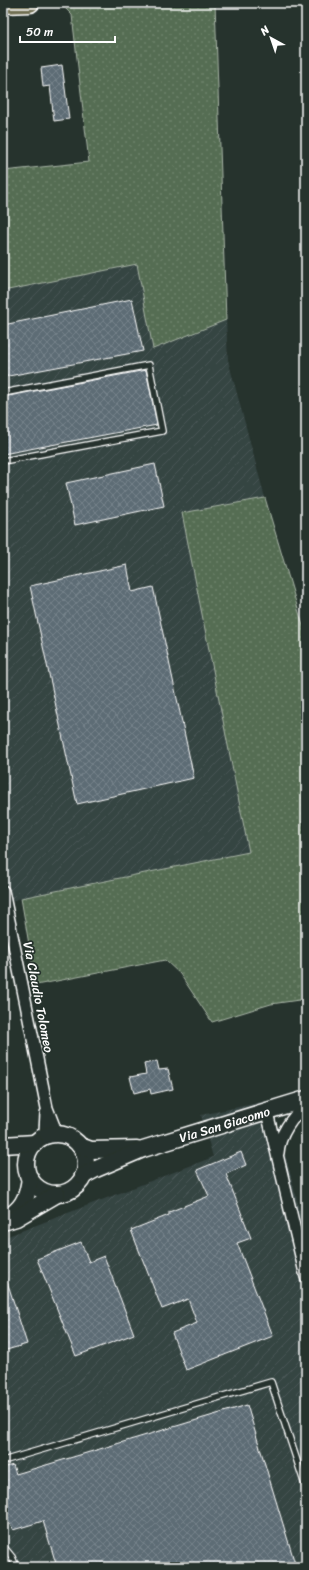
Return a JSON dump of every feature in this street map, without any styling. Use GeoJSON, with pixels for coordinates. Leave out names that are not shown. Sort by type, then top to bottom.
{"type":"FeatureCollection","features":[{"type":"Feature","properties":{"kind":"main road"},"geometry":{"type":"LineString","coordinates":[[3,4],[30,3]]}},
{"type":"Feature","properties":{"kind":"street","name":"Via Claudio Tolomeo"},"geometry":{"type":"LineString","coordinates":[[3,891],[47,1108],[57,1134]]}},
{"type":"Feature","properties":{"kind":"street","name":"Via San Giacomo"},"geometry":{"type":"LineString","coordinates":[[83,1176],[143,1149],[306,1099]]}},
{"type":"Feature","properties":{"kind":"street"},"geometry":{"type":"LineString","coordinates":[[277,1156],[278,1145],[285,1129],[299,1111],[306,1105]]}},
{"type":"Feature","properties":{"kind":"street","name":"Via Claudio Tolomeo"},"geometry":{"type":"LineString","coordinates":[[37,1141],[45,1131],[47,1108]]}},
{"type":"Feature","properties":{"kind":"street"},"geometry":{"type":"LineString","coordinates":[[267,1112],[306,1277]]}},
{"type":"Feature","properties":{"kind":"street"},"geometry":{"type":"LineString","coordinates":[[3,1145],[37,1141],[51,1134],[57,1134],[70,1137],[80,1146],[86,1161],[83,1176],[75,1187],[57,1194],[16,1218],[3,1221]]}},
{"type":"Feature","properties":{"kind":"street"},"geometry":{"type":"LineString","coordinates":[[3,1221],[16,1212],[27,1196],[28,1153],[37,1141]]}},
{"type":"Feature","properties":{"kind":"street"},"geometry":{"type":"LineString","coordinates":[[3,1145],[20,1158],[41,1190],[57,1194]]}},
{"type":"Feature","properties":{"kind":"street","name":"Via San Giacomo"},"geometry":{"type":"LineString","coordinates":[[80,1146],[91,1150],[143,1149]]}},
{"type":"Feature","properties":{"kind":"lane"},"geometry":{"type":"LineString","coordinates":[[3,393],[149,365],[162,431],[3,461]]}},
{"type":"Feature","properties":{"kind":"lane"},"geometry":{"type":"LineString","coordinates":[[3,1461],[271,1382],[303,1470],[306,1488]]}},
{"type":"Feature","properties":{"kind":"lane"},"geometry":{"type":"LineString","coordinates":[[3,1546],[12,1557],[16,1567]]}},
{"type":"Feature","properties":{"kind":"shaded area"},"geometry":{"type":"Polygon","coordinates":[[[137,264],[153,349],[226,320],[228,360],[265,498],[182,513],[250,852],[21,898],[3,904],[3,291],[137,264]]]}},
{"type":"Feature","properties":{"kind":"shaded area"},"geometry":{"type":"Polygon","coordinates":[[[271,1100],[302,1219],[306,1219],[306,1567],[3,1567],[3,1238],[213,1157],[201,1115],[271,1100]]]}},
{"type":"Feature","properties":{"kind":"green space"},"geometry":{"type":"Polygon","coordinates":[[[79,3],[215,3],[226,320],[153,349],[137,264],[3,291],[3,171],[89,162],[72,15],[63,6],[79,3]]]}},
{"type":"Feature","properties":{"kind":"green space"},"geometry":{"type":"Polygon","coordinates":[[[265,498],[306,636],[306,820],[302,822],[306,839],[306,999],[271,1004],[212,1022],[180,974],[165,960],[36,985],[21,898],[249,852],[182,513],[265,498]]]}},
{"type":"Feature","properties":{"kind":"building"},"geometry":{"type":"Polygon","coordinates":[[[62,65],[69,119],[54,121],[50,86],[43,87],[41,68],[62,65]]]}},
{"type":"Feature","properties":{"kind":"building"},"geometry":{"type":"Polygon","coordinates":[[[132,299],[143,351],[3,377],[3,325],[132,299]]]}},
{"type":"Feature","properties":{"kind":"building"},"geometry":{"type":"Polygon","coordinates":[[[146,370],[157,425],[3,454],[3,397],[146,370]]]}},
{"type":"Feature","properties":{"kind":"building"},"geometry":{"type":"Polygon","coordinates":[[[155,464],[164,506],[75,525],[66,483],[155,464]]]}},
{"type":"Feature","properties":{"kind":"building"},"geometry":{"type":"Polygon","coordinates":[[[127,565],[132,592],[153,587],[194,778],[77,804],[30,586],[127,565]]]}},
{"type":"Feature","properties":{"kind":"building"},"geometry":{"type":"Polygon","coordinates":[[[157,1061],[159,1070],[168,1069],[173,1089],[151,1094],[150,1089],[134,1093],[130,1077],[146,1074],[144,1064],[157,1061]]]}},
{"type":"Feature","properties":{"kind":"building"},"geometry":{"type":"Polygon","coordinates":[[[241,1152],[246,1165],[226,1174],[251,1238],[237,1243],[273,1336],[186,1370],[172,1333],[197,1323],[188,1299],[162,1309],[131,1230],[169,1215],[169,1212],[209,1196],[197,1170],[241,1152]]]}},
{"type":"Feature","properties":{"kind":"building"},"geometry":{"type":"Polygon","coordinates":[[[81,1242],[89,1262],[104,1256],[134,1334],[76,1356],[37,1259],[81,1242]]]}},
{"type":"Feature","properties":{"kind":"building"},"geometry":{"type":"Polygon","coordinates":[[[5,1275],[27,1344],[3,1351],[3,1276],[5,1275]]]}},
{"type":"Feature","properties":{"kind":"building"},"geometry":{"type":"Polygon","coordinates":[[[247,1405],[296,1567],[57,1567],[43,1521],[13,1530],[3,1513],[3,1468],[13,1465],[16,1474],[247,1405]]]}}]}
